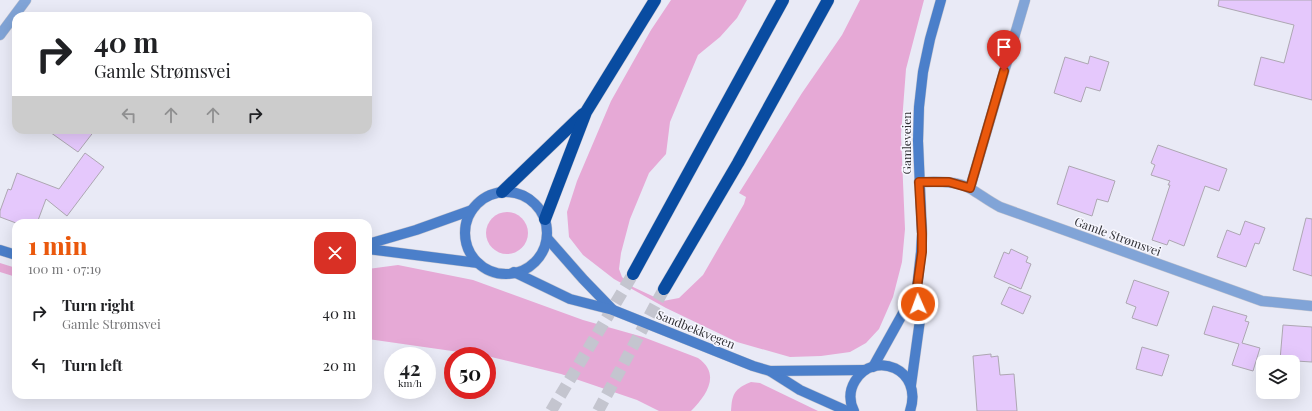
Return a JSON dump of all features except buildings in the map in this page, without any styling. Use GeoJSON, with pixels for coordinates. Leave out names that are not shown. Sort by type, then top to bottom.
{"type":"FeatureCollection","features":[{"type":"Feature","properties":{"kind":"highway"},"geometry":{"type":"LineString","coordinates":[[545,219],[586,112],[655,0]]}},
{"type":"Feature","properties":{"kind":"highway"},"geometry":{"type":"LineString","coordinates":[[633,274],[783,0]]}},
{"type":"Feature","properties":{"kind":"highway"},"geometry":{"type":"LineString","coordinates":[[664,289],[738,164],[828,0]]}},
{"type":"Feature","properties":{"kind":"highway"},"geometry":{"type":"LineString","coordinates":[[502,192],[586,112]]}},
{"type":"Feature","properties":{"kind":"main road","name":"Gamleveien"},"geometry":{"type":"LineString","coordinates":[[913,408],[913,391],[911,385],[920,320],[917,288],[922,252],[918,141],[919,107],[923,72],[930,39],[941,0]]}},
{"type":"Feature","properties":{"kind":"main road"},"geometry":{"type":"LineString","coordinates":[[502,192],[516,193],[528,198],[538,207],[545,219],[547,229],[547,238],[543,250],[536,260],[526,268],[505,273],[495,272],[478,263],[471,254],[465,232],[467,221],[472,210],[480,201],[490,195],[502,192]]}},
{"type":"Feature","properties":{"kind":"main road"},"geometry":{"type":"LineString","coordinates":[[372,243],[416,230],[472,210]]}},
{"type":"Feature","properties":{"kind":"main road","name":"Sandbekkvegen"},"geometry":{"type":"LineString","coordinates":[[547,238],[613,310]]}},
{"type":"Feature","properties":{"kind":"main road"},"geometry":{"type":"LineString","coordinates":[[0,250],[12,254]]}},
{"type":"Feature","properties":{"kind":"main road"},"geometry":{"type":"LineString","coordinates":[[372,250],[478,263]]}},
{"type":"Feature","properties":{"kind":"main road","name":"Sandbekkvegen"},"geometry":{"type":"LineString","coordinates":[[514,272],[570,299],[613,310],[770,371],[800,390],[847,411]]}},
{"type":"Feature","properties":{"kind":"main road","name":"Gamleveien"},"geometry":{"type":"LineString","coordinates":[[854,411],[851,405],[850,395],[852,385],[858,376],[869,368],[917,288]]}},
{"type":"Feature","properties":{"kind":"main road","name":"Sandbekkvegen"},"geometry":{"type":"LineString","coordinates":[[770,371],[869,368],[882,365],[899,370],[911,385]]}},
{"type":"Feature","properties":{"kind":"street"},"geometry":{"type":"LineString","coordinates":[[17,12],[26,0]]}},
{"type":"Feature","properties":{"kind":"street"},"geometry":{"type":"LineString","coordinates":[[970,188],[1025,0]]}},
{"type":"Feature","properties":{"kind":"street"},"geometry":{"type":"LineString","coordinates":[[0,35],[12,19]]}},
{"type":"Feature","properties":{"kind":"street","name":"Gamle Strømsvei"},"geometry":{"type":"LineString","coordinates":[[919,182],[949,182],[970,188],[993,204],[1000,207],[1262,301],[1312,306]]}},
{"type":"Feature","properties":{"kind":"shaded area"},"geometry":{"type":"Polygon","coordinates":[[[671,0],[747,0],[737,18],[720,37],[698,55],[670,122],[666,154],[649,173],[630,219],[621,253],[619,269],[622,277],[633,287],[663,301],[679,298],[703,275],[744,204],[746,197],[739,193],[802,93],[842,35],[860,0],[924,0],[906,69],[901,135],[905,229],[902,262],[893,297],[879,329],[866,343],[850,352],[821,356],[790,357],[737,342],[666,308],[614,279],[583,255],[569,237],[567,212],[577,181],[611,101],[651,30],[671,0]]]}},
{"type":"Feature","properties":{"kind":"shaded area"},"geometry":{"type":"Polygon","coordinates":[[[503,212],[511,212],[519,215],[525,221],[528,233],[525,245],[519,251],[511,254],[503,254],[495,251],[489,245],[486,237],[486,229],[489,221],[495,215],[503,212]]]}},
{"type":"Feature","properties":{"kind":"shaded area"},"geometry":{"type":"Polygon","coordinates":[[[0,263],[12,267],[12,276],[0,272],[0,263]]]}},
{"type":"Feature","properties":{"kind":"shaded area"},"geometry":{"type":"Polygon","coordinates":[[[398,265],[473,280],[583,320],[643,337],[698,358],[705,364],[709,371],[710,378],[709,384],[702,398],[691,411],[659,411],[637,400],[561,374],[496,358],[496,347],[444,347],[444,350],[436,349],[436,347],[424,347],[372,340],[372,268],[398,265]]]}},
{"type":"Feature","properties":{"kind":"shaded area"},"geometry":{"type":"Polygon","coordinates":[[[751,382],[760,383],[818,411],[731,411],[733,396],[737,390],[751,382]]]}},
{"type":"Feature","properties":{"kind":"tunnel"},"geometry":{"type":"LineString","coordinates":[[551,411],[633,274]]}},
{"type":"Feature","properties":{"kind":"tunnel"},"geometry":{"type":"LineString","coordinates":[[598,411],[664,289]]}},
{"type":"Feature","properties":{"kind":"route"},"geometry":{"type":"LineString","coordinates":[[918,304],[917,288],[922,252],[919,182],[949,182],[970,188],[1004,71]]}}]}
